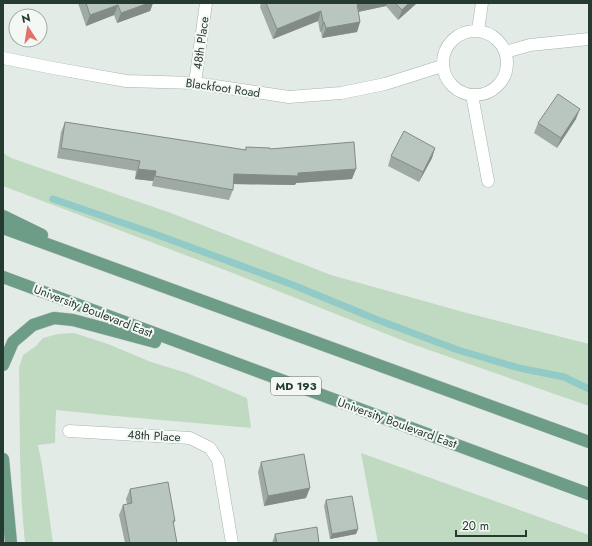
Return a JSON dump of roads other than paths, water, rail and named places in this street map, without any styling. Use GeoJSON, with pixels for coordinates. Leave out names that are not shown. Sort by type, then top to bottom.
{"type":"FeatureCollection","features":[{"type":"Feature","properties":{"kind":"main road"},"geometry":{"type":"LineString","coordinates":[[3,216],[110,267]]}},
{"type":"Feature","properties":{"kind":"main road"},"geometry":{"type":"LineString","coordinates":[[3,228],[589,442]]}},
{"type":"Feature","properties":{"kind":"main road","name":"University Boulevard East"},"geometry":{"type":"LineString","coordinates":[[3,277],[589,494]]}},
{"type":"Feature","properties":{"kind":"main road"},"geometry":{"type":"LineString","coordinates":[[3,365],[13,342],[33,325],[54,318],[73,320],[126,333],[258,372]]}},
{"type":"Feature","properties":{"kind":"main road"},"geometry":{"type":"LineString","coordinates":[[3,458],[11,543]]}},
{"type":"Feature","properties":{"kind":"street","name":"48th Place"},"geometry":{"type":"LineString","coordinates":[[195,82],[206,3]]}},
{"type":"Feature","properties":{"kind":"street"},"geometry":{"type":"LineString","coordinates":[[478,30],[482,3]]}},
{"type":"Feature","properties":{"kind":"street"},"geometry":{"type":"LineString","coordinates":[[478,30],[495,37],[505,52],[507,68],[501,83],[488,93],[472,95],[456,90],[446,78],[442,66],[444,52],[449,42],[458,35],[468,31],[478,30]]}},
{"type":"Feature","properties":{"kind":"street"},"geometry":{"type":"LineString","coordinates":[[505,52],[530,45],[589,39]]}},
{"type":"Feature","properties":{"kind":"street","name":"Blackfoot Road"},"geometry":{"type":"LineString","coordinates":[[3,58],[126,80],[195,82],[289,97],[341,93],[385,84],[442,66]]}},
{"type":"Feature","properties":{"kind":"street"},"geometry":{"type":"LineString","coordinates":[[472,95],[488,181]]}},
{"type":"Feature","properties":{"kind":"street","name":"48th Place"},"geometry":{"type":"LineString","coordinates":[[69,431],[190,438],[210,448],[218,460],[232,543]]}},
{"type":"Feature","properties":{"kind":"waterway"},"geometry":{"type":"LineString","coordinates":[[53,199],[155,234],[293,285],[378,320],[458,350],[519,368],[564,377],[589,389]]}}]}
